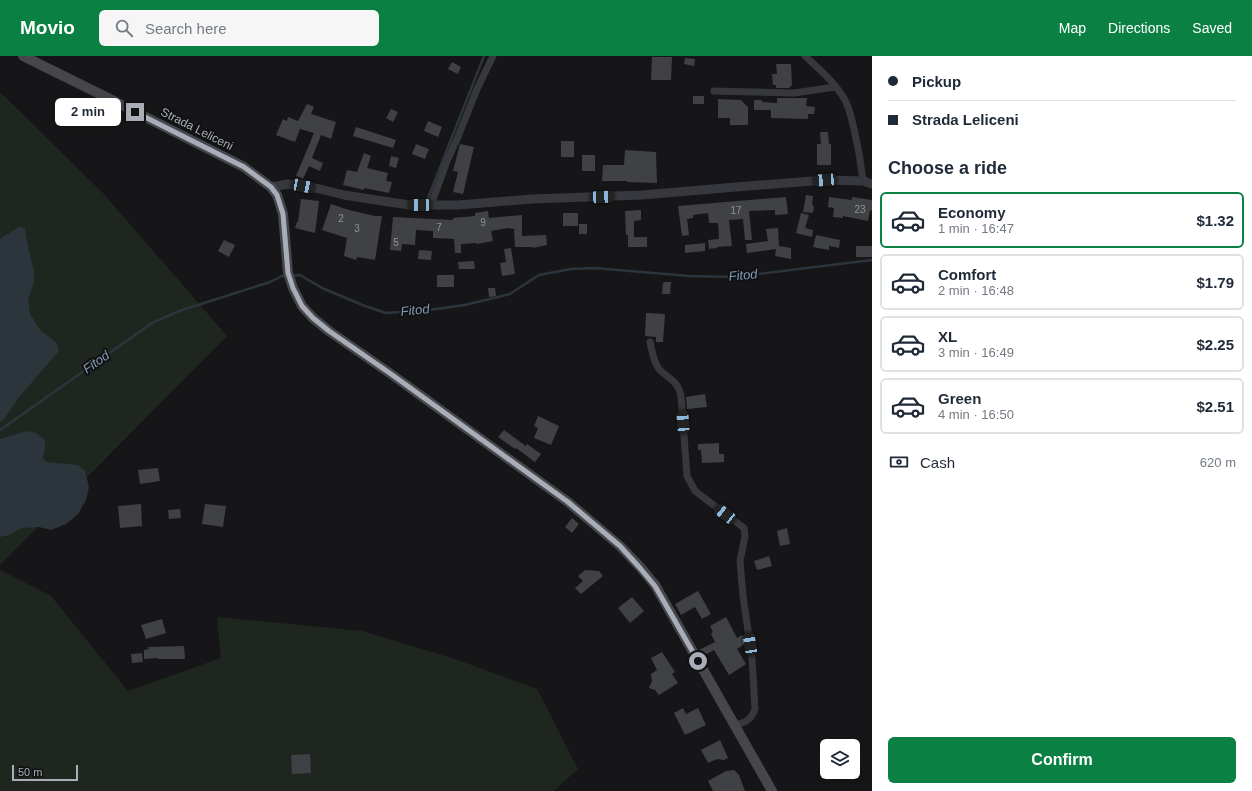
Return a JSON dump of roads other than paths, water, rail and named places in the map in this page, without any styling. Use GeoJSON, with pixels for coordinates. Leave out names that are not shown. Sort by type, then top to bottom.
{"type":"FeatureCollection","features":[{"type":"Feature","properties":{"kind":"main road","name":"Strada Leliceni"},"geometry":{"type":"LineString","coordinates":[[23,56],[244,167],[271,187]]}},
{"type":"Feature","properties":{"kind":"main road"},"geometry":{"type":"LineString","coordinates":[[271,187],[280,201],[284,220],[289,275],[296,296],[302,306],[313,318],[329,331],[568,502],[620,546],[655,586],[772,791]]}},
{"type":"Feature","properties":{"kind":"street"},"geometry":{"type":"LineString","coordinates":[[431,205],[446,161],[458,137],[477,89],[494,56]]}},
{"type":"Feature","properties":{"kind":"street"},"geometry":{"type":"LineString","coordinates":[[805,56],[835,87],[845,101],[850,113],[860,158],[863,181]]}},
{"type":"Feature","properties":{"kind":"street"},"geometry":{"type":"LineString","coordinates":[[714,91],[794,93],[835,87]]}},
{"type":"Feature","properties":{"kind":"street"},"geometry":{"type":"LineString","coordinates":[[271,187],[288,184],[344,195],[410,205],[458,205],[532,199],[642,195],[825,180],[863,181],[872,184]]}},
{"type":"Feature","properties":{"kind":"street"},"geometry":{"type":"LineString","coordinates":[[650,342],[653,358],[659,369],[673,380],[679,388],[681,396],[687,476],[695,491],[744,528],[745,536],[740,561],[752,665],[755,709],[752,716],[746,722],[734,726]]}},
{"type":"Feature","properties":{"kind":"waterway"},"geometry":{"type":"LineString","coordinates":[[426,203],[484,56]]}},
{"type":"Feature","properties":{"kind":"waterway","name":"Fitod"},"geometry":{"type":"LineString","coordinates":[[292,276],[300,275],[322,288],[386,313],[429,310],[465,305],[510,294],[539,275],[571,269],[594,268],[689,276],[734,277],[872,260]]}},
{"type":"Feature","properties":{"kind":"waterway","name":"Fitod"},"geometry":{"type":"LineString","coordinates":[[0,430],[152,323],[179,311],[270,282],[282,276],[287,276]]}}]}
